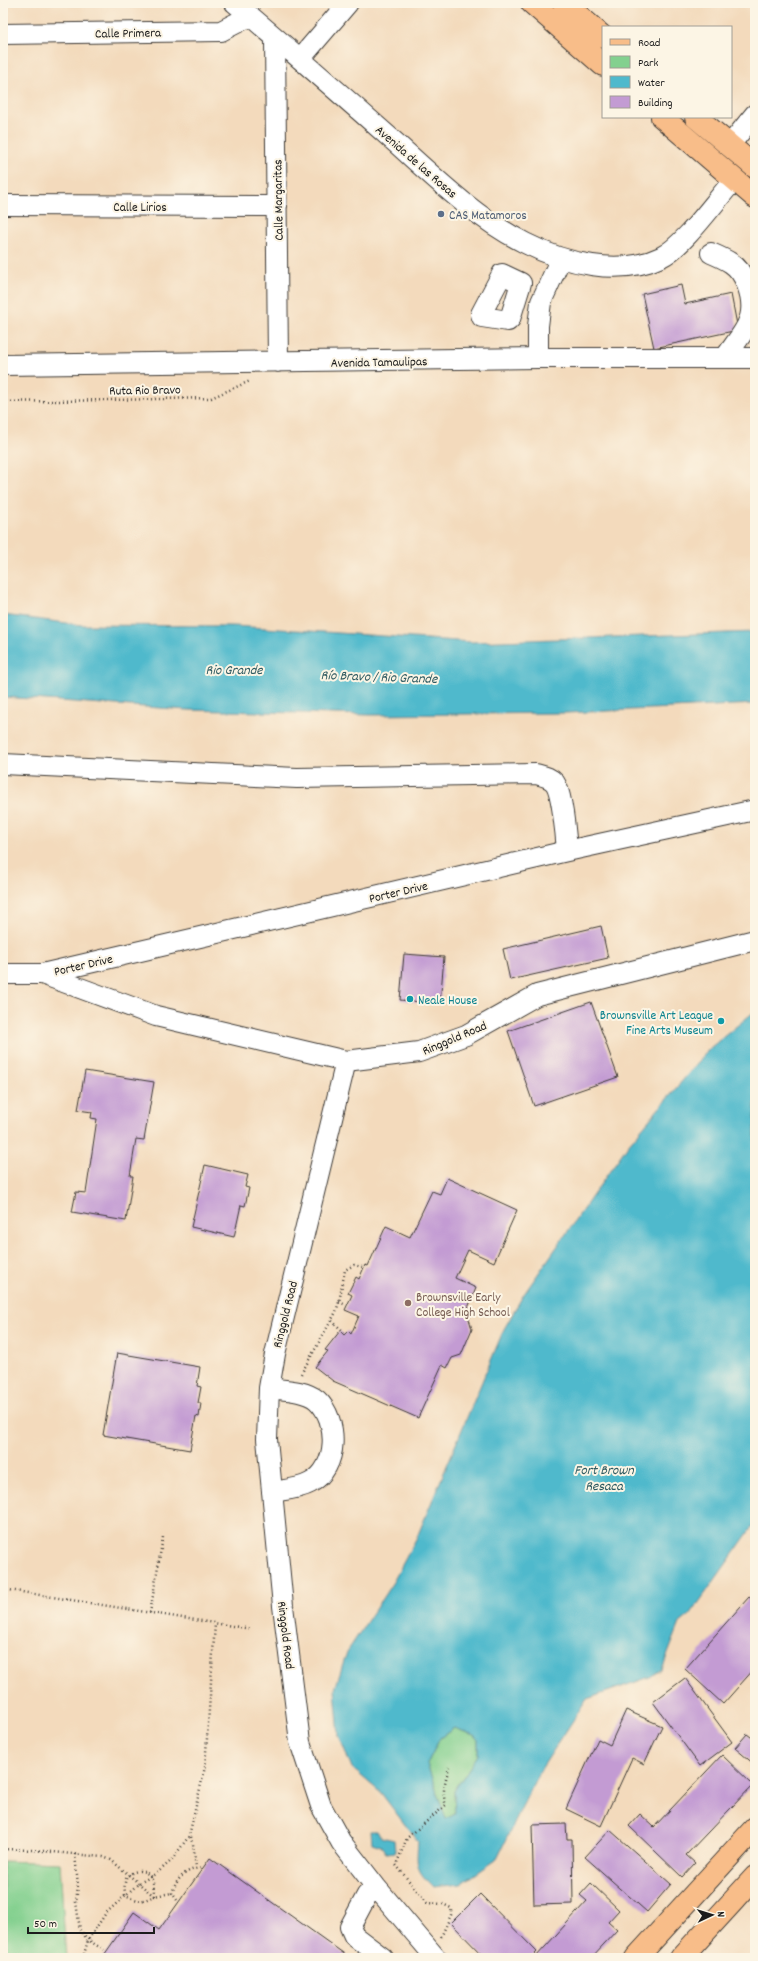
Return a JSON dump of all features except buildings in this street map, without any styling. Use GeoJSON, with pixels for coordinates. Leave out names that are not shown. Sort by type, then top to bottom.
{"type":"FeatureCollection","features":[{"type":"Feature","properties":{"kind":"main road"},"geometry":{"type":"LineString","coordinates":[[532,3],[602,64]]}},
{"type":"Feature","properties":{"kind":"main road"},"geometry":{"type":"LineString","coordinates":[[564,3],[602,35]]}},
{"type":"Feature","properties":{"kind":"main road"},"geometry":{"type":"LineString","coordinates":[[663,118],[755,197]]}},
{"type":"Feature","properties":{"kind":"main road"},"geometry":{"type":"LineString","coordinates":[[697,118],[755,167]]}},
{"type":"Feature","properties":{"kind":"main road"},"geometry":{"type":"LineString","coordinates":[[636,1958],[755,1828]]}},
{"type":"Feature","properties":{"kind":"main road"},"geometry":{"type":"LineString","coordinates":[[681,1958],[755,1877]]}},
{"type":"Feature","properties":{"kind":"street","name":"Avenida de las Rosas"},"geometry":{"type":"LineString","coordinates":[[234,3],[436,179],[479,214],[525,243],[561,258],[600,266],[637,265],[660,258],[674,250],[734,180]]}},
{"type":"Feature","properties":{"kind":"street"},"geometry":{"type":"LineString","coordinates":[[300,59],[348,3]]}},
{"type":"Feature","properties":{"kind":"street","name":"Calle Primera"},"geometry":{"type":"LineString","coordinates":[[3,34],[221,31],[250,16]]}},
{"type":"Feature","properties":{"kind":"street","name":"Calle Margaritas"},"geometry":{"type":"LineString","coordinates":[[275,38],[278,362]]}},
{"type":"Feature","properties":{"kind":"street"},"geometry":{"type":"LineString","coordinates":[[729,146],[755,114]]}},
{"type":"Feature","properties":{"kind":"street","name":"Calle Lirios"},"geometry":{"type":"LineString","coordinates":[[3,205],[277,206]]}},
{"type":"Feature","properties":{"kind":"street"},"geometry":{"type":"LineString","coordinates":[[711,253],[732,263],[743,276],[750,292],[751,312],[746,326],[725,358]]}},
{"type":"Feature","properties":{"kind":"street"},"geometry":{"type":"LineString","coordinates":[[538,358],[538,326],[541,302],[561,258]]}},
{"type":"Feature","properties":{"kind":"street"},"geometry":{"type":"LineString","coordinates":[[518,296],[541,302]]}},
{"type":"Feature","properties":{"kind":"street","name":"Avenida Tamaulipas"},"geometry":{"type":"LineString","coordinates":[[3,365],[538,358],[755,358]]}},
{"type":"Feature","properties":{"kind":"street"},"geometry":{"type":"LineString","coordinates":[[3,764],[297,778],[536,774],[549,778],[556,784],[568,851]]}},
{"type":"Feature","properties":{"kind":"street","name":"Porter Drive"},"geometry":{"type":"LineString","coordinates":[[42,974],[568,851],[755,810]]}},
{"type":"Feature","properties":{"kind":"street","name":"Ringgold Road"},"geometry":{"type":"LineString","coordinates":[[434,1956],[376,1887],[341,1842],[321,1806],[300,1742],[283,1606],[267,1439],[269,1388],[275,1354],[346,1060],[419,1052],[466,1034],[537,995],[755,940]]}},
{"type":"Feature","properties":{"kind":"street"},"geometry":{"type":"LineString","coordinates":[[3,974],[42,974],[156,1016],[346,1060]]}},
{"type":"Feature","properties":{"kind":"street"},"geometry":{"type":"LineString","coordinates":[[269,1388],[298,1393],[316,1399],[328,1413],[331,1427],[332,1456],[324,1470],[311,1482],[298,1487],[272,1492]]}},
{"type":"Feature","properties":{"kind":"street"},"geometry":{"type":"LineString","coordinates":[[376,1887],[367,1895],[350,1927],[354,1936],[383,1958]]}},
{"type":"Feature","properties":{"kind":"path","name":"Ruta Rio Bravo"},"geometry":{"type":"LineString","coordinates":[[3,402],[211,398],[254,379]]}},
{"type":"Feature","properties":{"kind":"path"},"geometry":{"type":"LineString","coordinates":[[298,1378],[332,1321],[339,1302],[345,1270],[354,1265],[362,1267]]}},
{"type":"Feature","properties":{"kind":"path"},"geometry":{"type":"LineString","coordinates":[[339,1302],[346,1305]]}},
{"type":"Feature","properties":{"kind":"path"},"geometry":{"type":"LineString","coordinates":[[332,1321],[344,1332]]}},
{"type":"Feature","properties":{"kind":"path"},"geometry":{"type":"LineString","coordinates":[[150,1613],[163,1537]]}},
{"type":"Feature","properties":{"kind":"path"},"geometry":{"type":"LineString","coordinates":[[3,1589],[251,1630]]}},
{"type":"Feature","properties":{"kind":"path"},"geometry":{"type":"LineString","coordinates":[[83,1958],[88,1940],[106,1912],[125,1894],[171,1861],[189,1836],[205,1767],[215,1624]]}},
{"type":"Feature","properties":{"kind":"path"},"geometry":{"type":"LineString","coordinates":[[434,1956],[451,1915],[451,1908],[443,1904],[427,1903],[396,1865],[407,1838],[446,1805],[444,1797],[445,1783],[450,1767]]}},
{"type":"Feature","properties":{"kind":"path"},"geometry":{"type":"LineString","coordinates":[[189,1836],[193,1844],[196,1868]]}},
{"type":"Feature","properties":{"kind":"path"},"geometry":{"type":"LineString","coordinates":[[3,1849],[103,1857],[111,1860],[154,1896]]}},
{"type":"Feature","properties":{"kind":"path"},"geometry":{"type":"LineString","coordinates":[[75,1854],[78,1885],[76,1902],[80,1930],[88,1940],[104,1950]]}},
{"type":"Feature","properties":{"kind":"path"},"geometry":{"type":"LineString","coordinates":[[172,1893],[174,1887],[183,1874],[196,1868],[200,1868]]}},
{"type":"Feature","properties":{"kind":"path"},"geometry":{"type":"LineString","coordinates":[[125,1894],[125,1878],[128,1875],[138,1871],[144,1871],[151,1876],[153,1880],[154,1896]]}},
{"type":"Feature","properties":{"kind":"path"},"geometry":{"type":"LineString","coordinates":[[125,1894],[136,1901],[144,1902],[154,1896],[172,1893]]}},
{"type":"Feature","properties":{"kind":"path"},"geometry":{"type":"LineString","coordinates":[[172,1893],[177,1900]]}},
{"type":"Feature","properties":{"kind":"green space"},"geometry":{"type":"Polygon","coordinates":[[[454,1728],[474,1735],[478,1740],[478,1755],[454,1791],[455,1814],[446,1819],[427,1764],[440,1738],[454,1728]]]}},
{"type":"Feature","properties":{"kind":"green space"},"geometry":{"type":"Polygon","coordinates":[[[3,1861],[60,1863],[66,1958],[3,1958],[3,1861]]]}},
{"type":"Feature","properties":{"kind":"water","name":"Rio Grande"},"geometry":{"type":"Polygon","coordinates":[[[3,615],[82,625],[235,626],[472,642],[755,632],[755,704],[566,713],[369,715],[188,710],[3,697],[3,615]]]}},
{"type":"Feature","properties":{"kind":"water","name":"Fort Brown Resaca"},"geometry":{"type":"Polygon","coordinates":[[[755,1011],[755,1523],[690,1615],[680,1623],[662,1669],[650,1677],[587,1699],[538,1774],[496,1860],[461,1884],[433,1887],[420,1872],[418,1867],[418,1842],[381,1793],[352,1768],[339,1736],[335,1689],[347,1652],[393,1582],[417,1537],[504,1329],[524,1294],[628,1145],[710,1048],[755,1011]],[[454,1728],[440,1738],[427,1764],[446,1819],[455,1814],[454,1791],[478,1755],[478,1740],[474,1735],[454,1728]]]}},
{"type":"Feature","properties":{"kind":"water"},"geometry":{"type":"Polygon","coordinates":[[[371,1831],[377,1831],[381,1837],[394,1840],[395,1852],[386,1853],[381,1846],[372,1843],[371,1831]]]}},
{"type":"Feature","properties":{"kind":"place","name":"CAS Matamoros"},"geometry":{"type":"Point","coordinates":[441,214]}},
{"type":"Feature","properties":{"kind":"place","name":"Neale House"},"geometry":{"type":"Point","coordinates":[410,999]}},
{"type":"Feature","properties":{"kind":"place","name":"Brownsville Art League Fine Arts Museum"},"geometry":{"type":"Point","coordinates":[721,1021]}},
{"type":"Feature","properties":{"kind":"place","name":"Brownsville Early College High School"},"geometry":{"type":"Point","coordinates":[408,1303]}},
{"type":"Feature","properties":{"kind":"water label","name":"Río Bravo / Rio Grande"},"geometry":{"type":"Point","coordinates":[379,676]}}]}
